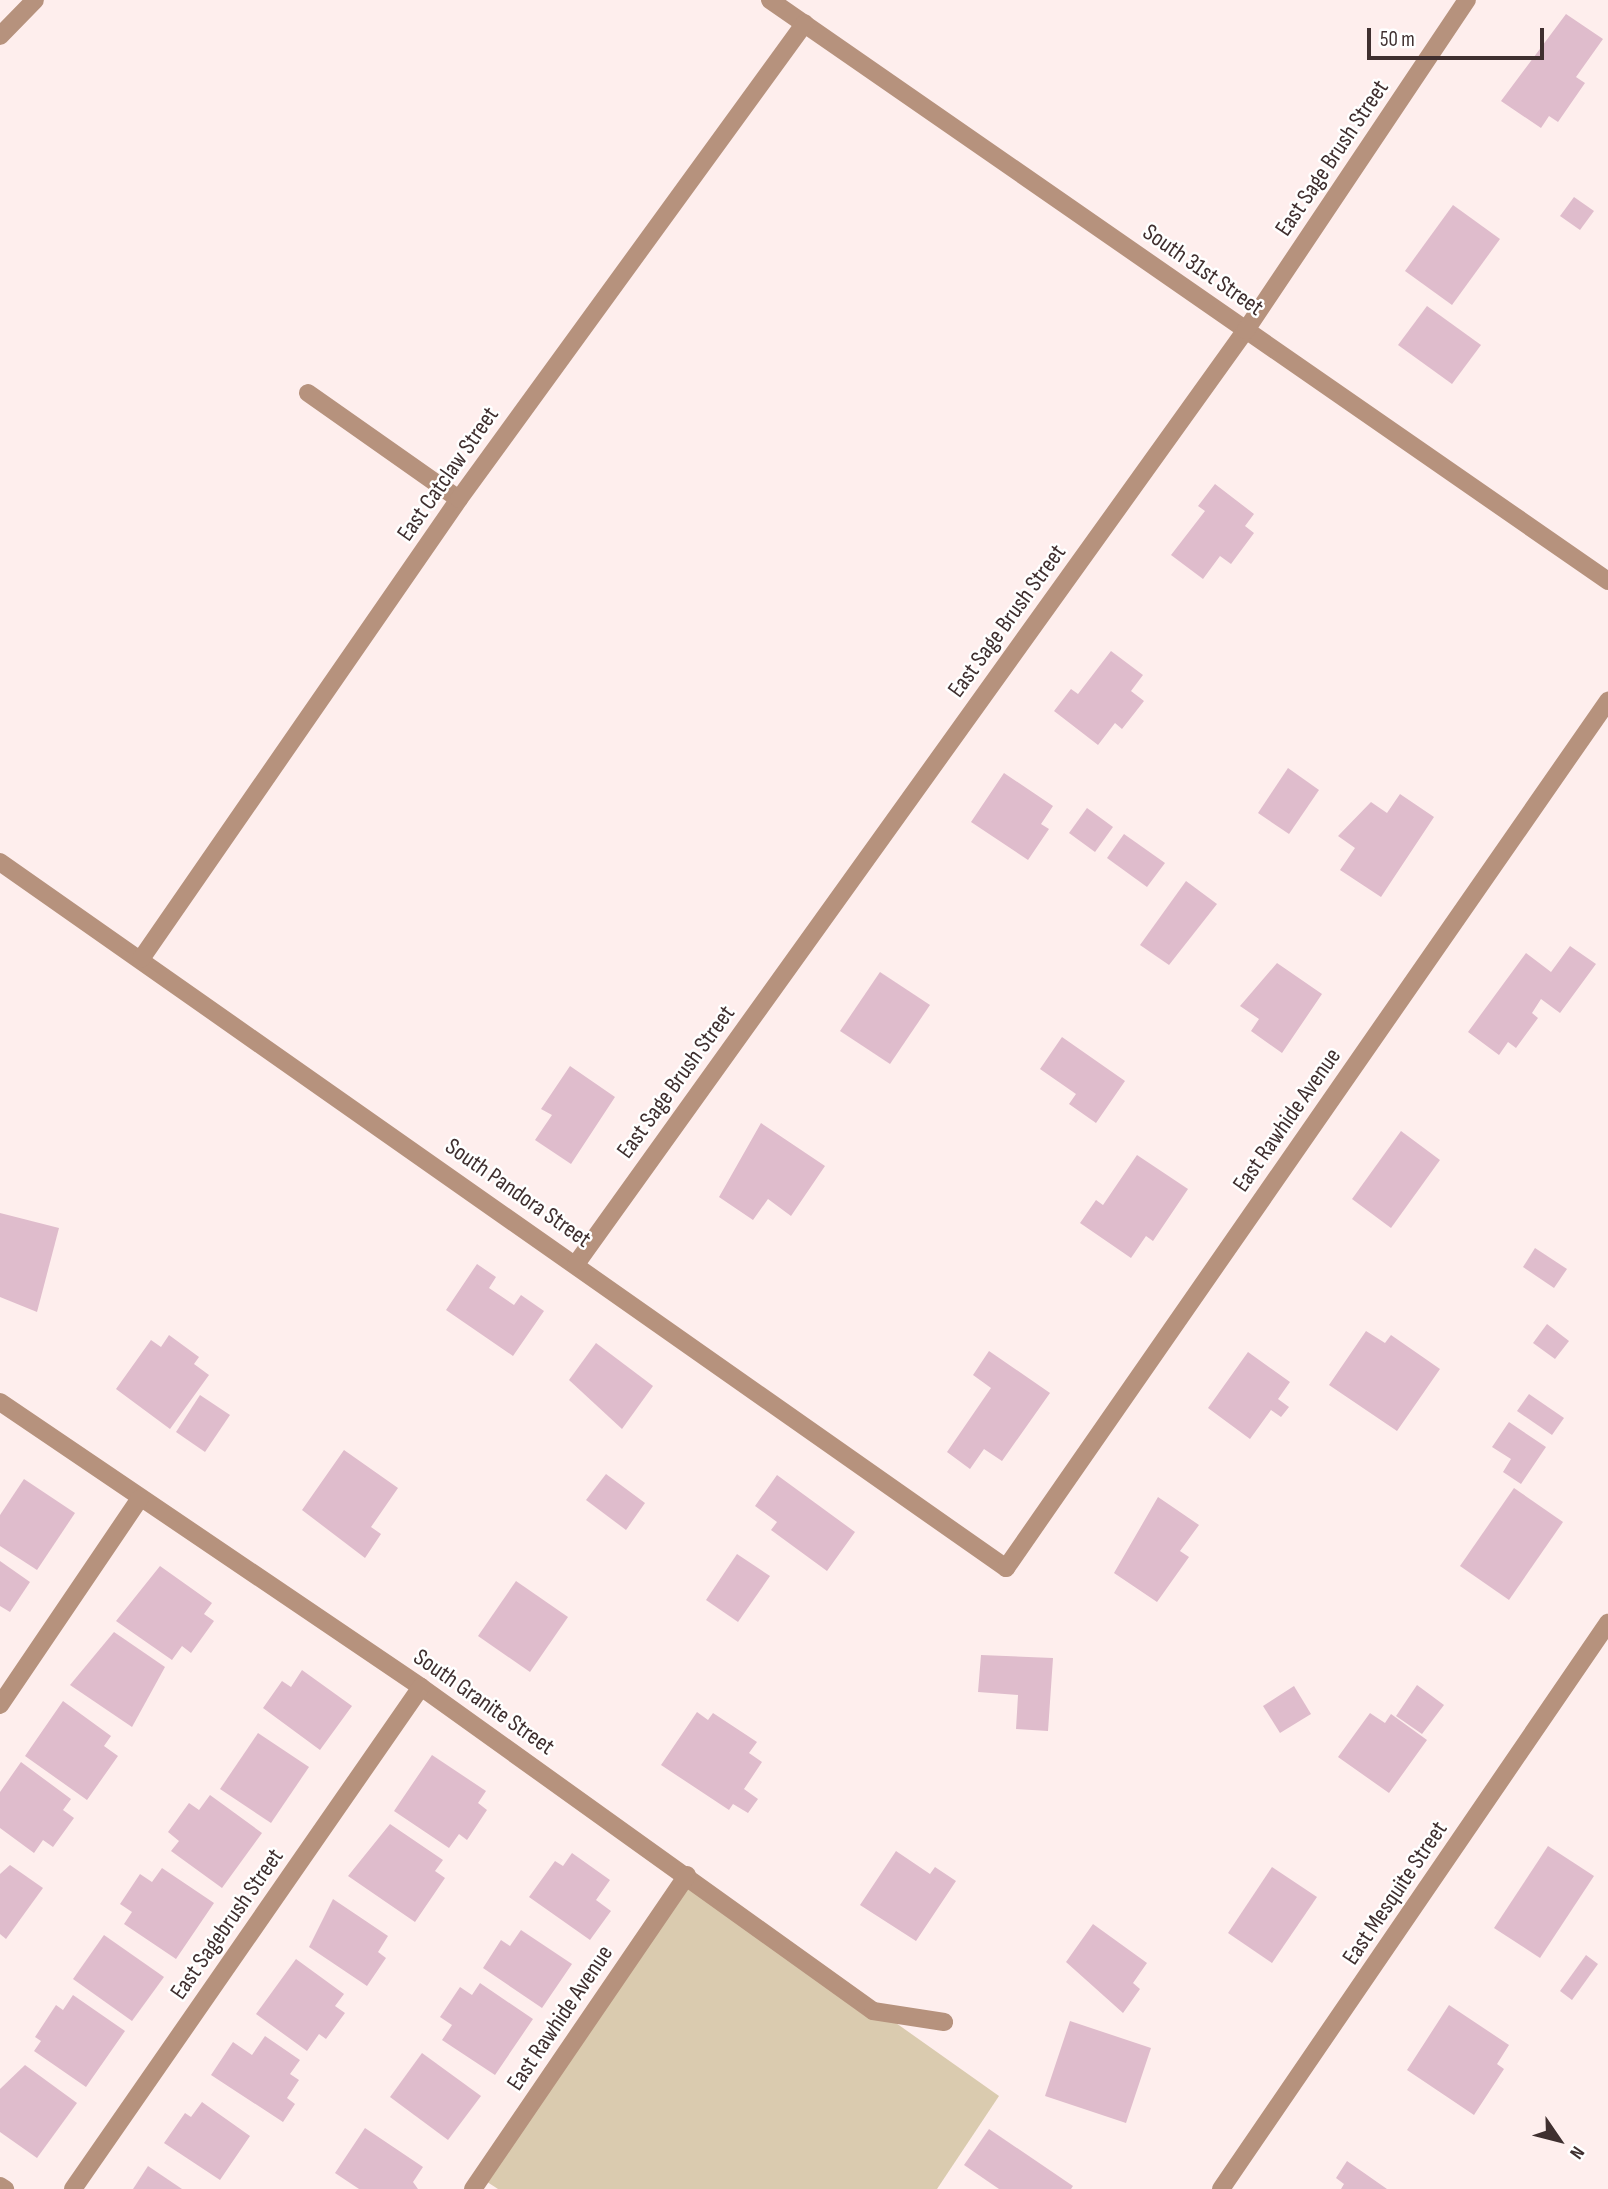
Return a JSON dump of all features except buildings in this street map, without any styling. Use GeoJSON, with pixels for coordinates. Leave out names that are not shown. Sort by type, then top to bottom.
{"type":"FeatureCollection","features":[{"type":"Feature","properties":{"kind":"street"},"geometry":{"type":"LineString","coordinates":[[0,36],[35,0]]}},
{"type":"Feature","properties":{"kind":"street","name":"South 31st Street"},"geometry":{"type":"LineString","coordinates":[[770,0],[1608,581]]}},
{"type":"Feature","properties":{"kind":"street","name":"East Sage Brush Street"},"geometry":{"type":"LineString","coordinates":[[576,1264],[1246,330],[1467,0]]}},
{"type":"Feature","properties":{"kind":"street","name":"East Catclaw Street"},"geometry":{"type":"LineString","coordinates":[[141,959],[459,499],[805,23]]}},
{"type":"Feature","properties":{"kind":"street"},"geometry":{"type":"LineString","coordinates":[[308,393],[459,499]]}},
{"type":"Feature","properties":{"kind":"street","name":"East Rawhide Avenue"},"geometry":{"type":"LineString","coordinates":[[1006,1568],[1608,701]]}},
{"type":"Feature","properties":{"kind":"street","name":"South Pandora Street"},"geometry":{"type":"LineString","coordinates":[[0,862],[1006,1568]]}},
{"type":"Feature","properties":{"kind":"street","name":"South Granite Street"},"geometry":{"type":"LineString","coordinates":[[0,1402],[421,1687],[687,1875],[873,2011],[944,2022]]}},
{"type":"Feature","properties":{"kind":"street"},"geometry":{"type":"LineString","coordinates":[[0,1704],[140,1498]]}},
{"type":"Feature","properties":{"kind":"street","name":"East Mesquite Street"},"geometry":{"type":"LineString","coordinates":[[1221,2189],[1608,1623]]}},
{"type":"Feature","properties":{"kind":"street","name":"East Sagebrush Street"},"geometry":{"type":"LineString","coordinates":[[73,2189],[421,1687]]}},
{"type":"Feature","properties":{"kind":"street","name":"East Rawhide Avenue"},"geometry":{"type":"LineString","coordinates":[[473,2189],[687,1875]]}},
{"type":"Feature","properties":{"kind":"street"},"geometry":{"type":"LineString","coordinates":[[0,2186],[5,2189]]}},
{"type":"Feature","properties":{"kind":"shaded area"},"geometry":{"type":"Polygon","coordinates":[[[687,1875],[999,2096],[937,2189],[498,2189],[481,2178],[687,1875]]]}}]}
